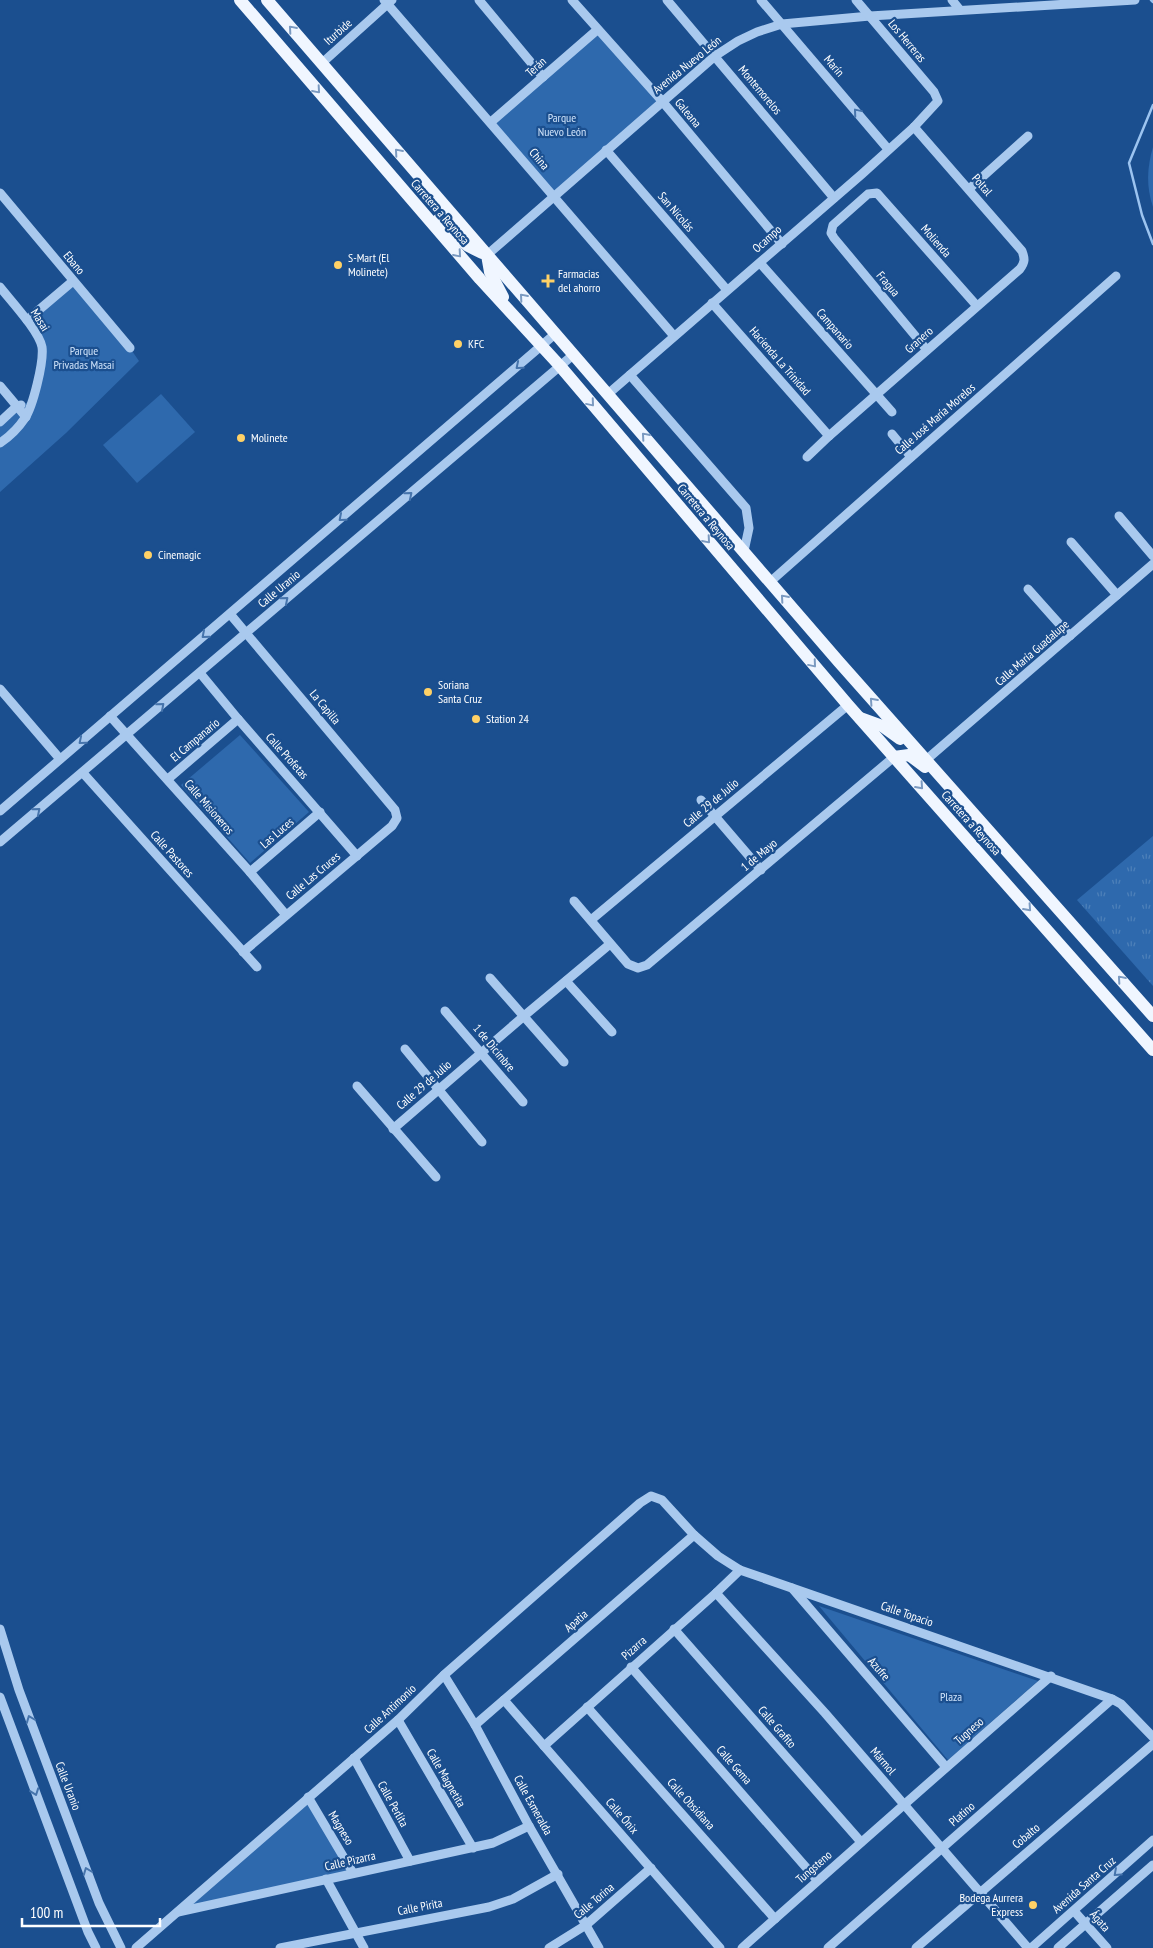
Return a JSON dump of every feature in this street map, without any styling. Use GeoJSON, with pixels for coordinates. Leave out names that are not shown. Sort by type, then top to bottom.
{"type":"FeatureCollection","features":[{"type":"Feature","properties":{"kind":"main road","name":"Carretera a Reynosa"},"geometry":{"type":"LineString","coordinates":[[240,0],[419,209],[560,366],[833,687],[1153,1050]]}},
{"type":"Feature","properties":{"kind":"main road","name":"Carretera a Reynosa"},"geometry":{"type":"LineString","coordinates":[[267,0],[573,355],[689,486],[839,662],[1153,1016]]}},
{"type":"Feature","properties":{"kind":"main road"},"geometry":{"type":"LineString","coordinates":[[419,209],[440,222],[468,246],[487,255],[490,272],[510,311]]}},
{"type":"Feature","properties":{"kind":"main road"},"geometry":{"type":"LineString","coordinates":[[640,460],[653,460],[660,463],[689,486]]}},
{"type":"Feature","properties":{"kind":"main road"},"geometry":{"type":"LineString","coordinates":[[833,687],[844,686],[849,682],[839,662]]}},
{"type":"Feature","properties":{"kind":"main road"},"geometry":{"type":"LineString","coordinates":[[860,718],[882,726],[914,747]]}},
{"type":"Feature","properties":{"kind":"main road"},"geometry":{"type":"LineString","coordinates":[[894,757],[904,755],[915,758],[957,795]]}},
{"type":"Feature","properties":{"kind":"street"},"geometry":{"type":"LineString","coordinates":[[479,0],[544,77]]}},
{"type":"Feature","properties":{"kind":"street","name":"Galeana"},"geometry":{"type":"LineString","coordinates":[[572,0],[662,101],[782,244]]}},
{"type":"Feature","properties":{"kind":"street","name":"Montemorelos"},"geometry":{"type":"LineString","coordinates":[[667,0],[834,198]]}},
{"type":"Feature","properties":{"kind":"street","name":"Marín"},"geometry":{"type":"LineString","coordinates":[[761,0],[888,150]]}},
{"type":"Feature","properties":{"kind":"street","name":"Los Herreras"},"geometry":{"type":"LineString","coordinates":[[856,0],[938,99]]}},
{"type":"Feature","properties":{"kind":"street"},"geometry":{"type":"LineString","coordinates":[[952,0],[960,10]]}},
{"type":"Feature","properties":{"kind":"street","name":"Avenida Nuevo León"},"geometry":{"type":"LineString","coordinates":[[487,255],[715,56],[738,41],[757,32],[782,24],[870,16],[1135,0]]}},
{"type":"Feature","properties":{"kind":"street","name":"Iturbide"},"geometry":{"type":"LineString","coordinates":[[322,63],[388,1]]}},
{"type":"Feature","properties":{"kind":"street","name":"China"},"geometry":{"type":"LineString","coordinates":[[388,1],[674,336]]}},
{"type":"Feature","properties":{"kind":"street","name":"Terán"},"geometry":{"type":"LineString","coordinates":[[491,122],[597,30]]}},
{"type":"Feature","properties":{"kind":"street","name":"Ocampo"},"geometry":{"type":"LineString","coordinates":[[608,394],[914,127],[936,104],[938,99]]}},
{"type":"Feature","properties":{"kind":"street","name":"Poltal"},"geometry":{"type":"LineString","coordinates":[[914,127],[1022,251],[1025,258],[1024,263]]}},
{"type":"Feature","properties":{"kind":"street"},"geometry":{"type":"LineString","coordinates":[[969,189],[1028,136]]}},
{"type":"Feature","properties":{"kind":"street","name":"San Nicolás"},"geometry":{"type":"LineString","coordinates":[[606,150],[727,290]]}},
{"type":"Feature","properties":{"kind":"street","name":"Ebano"},"geometry":{"type":"LineString","coordinates":[[0,193],[130,348]]}},
{"type":"Feature","properties":{"kind":"street","name":"Molienda"},"geometry":{"type":"LineString","coordinates":[[831,233],[833,225],[868,194],[877,193],[976,306]]}},
{"type":"Feature","properties":{"kind":"street","name":"Fragua"},"geometry":{"type":"LineString","coordinates":[[831,233],[927,350]]}},
{"type":"Feature","properties":{"kind":"street","name":"Campanario"},"geometry":{"type":"LineString","coordinates":[[760,263],[892,412]]}},
{"type":"Feature","properties":{"kind":"street","name":"Granero"},"geometry":{"type":"LineString","coordinates":[[807,457],[1020,269],[1024,263]]}},
{"type":"Feature","properties":{"kind":"street","name":"Calle José María Morelos"},"geometry":{"type":"LineString","coordinates":[[770,582],[1116,276]]}},
{"type":"Feature","properties":{"kind":"street"},"geometry":{"type":"LineString","coordinates":[[27,320],[73,282]]}},
{"type":"Feature","properties":{"kind":"street","name":"Masai"},"geometry":{"type":"LineString","coordinates":[[0,287],[27,320],[42,346],[38,384],[26,417],[0,443]]}},
{"type":"Feature","properties":{"kind":"street","name":"Hacienda La Trinidad"},"geometry":{"type":"LineString","coordinates":[[712,303],[829,436]]}},
{"type":"Feature","properties":{"kind":"street","name":"Calle Uranio"},"geometry":{"type":"LineString","coordinates":[[0,811],[555,334]]}},
{"type":"Feature","properties":{"kind":"street","name":"Calle Uranio"},"geometry":{"type":"LineString","coordinates":[[0,842],[573,355]]}},
{"type":"Feature","properties":{"kind":"street"},"geometry":{"type":"LineString","coordinates":[[630,376],[746,508],[749,528],[744,551]]}},
{"type":"Feature","properties":{"kind":"street"},"geometry":{"type":"LineString","coordinates":[[0,386],[26,417]]}},
{"type":"Feature","properties":{"kind":"street"},"geometry":{"type":"LineString","coordinates":[[0,422],[16,407],[31,401]]}},
{"type":"Feature","properties":{"kind":"street"},"geometry":{"type":"LineString","coordinates":[[892,434],[911,457]]}},
{"type":"Feature","properties":{"kind":"street"},"geometry":{"type":"LineString","coordinates":[[1119,516],[1153,556]]}},
{"type":"Feature","properties":{"kind":"street"},"geometry":{"type":"LineString","coordinates":[[1071,542],[1117,595]]}},
{"type":"Feature","properties":{"kind":"street","name":"Calle María Guadalupe"},"geometry":{"type":"LineString","coordinates":[[926,760],[1153,564]]}},
{"type":"Feature","properties":{"kind":"street"},"geometry":{"type":"LineString","coordinates":[[1028,589],[1070,636]]}},
{"type":"Feature","properties":{"kind":"street","name":"La Capilla"},"geometry":{"type":"LineString","coordinates":[[230,614],[395,810],[397,818]]}},
{"type":"Feature","properties":{"kind":"street","name":"Calle Profetas"},"geometry":{"type":"LineString","coordinates":[[200,673],[357,856]]}},
{"type":"Feature","properties":{"kind":"street"},"geometry":{"type":"LineString","coordinates":[[0,689],[60,759]]}},
{"type":"Feature","properties":{"kind":"street","name":"Calle 29 de Julio"},"geometry":{"type":"LineString","coordinates":[[591,920],[848,704]]}},
{"type":"Feature","properties":{"kind":"street","name":"Calle Misioneros"},"geometry":{"type":"LineString","coordinates":[[110,716],[250,872],[286,916]]}},
{"type":"Feature","properties":{"kind":"street","name":"El Campanario"},"geometry":{"type":"LineString","coordinates":[[168,779],[238,719]]}},
{"type":"Feature","properties":{"kind":"street","name":"1 de Mayo"},"geometry":{"type":"LineString","coordinates":[[610,944],[628,964],[638,968],[646,965],[894,757]]}},
{"type":"Feature","properties":{"kind":"street","name":"Calle Pastores"},"geometry":{"type":"LineString","coordinates":[[83,773],[257,967]]}},
{"type":"Feature","properties":{"kind":"street"},"geometry":{"type":"LineString","coordinates":[[701,800],[761,870]]}},
{"type":"Feature","properties":{"kind":"street","name":"Las Luces"},"geometry":{"type":"LineString","coordinates":[[250,872],[320,812]]}},
{"type":"Feature","properties":{"kind":"street","name":"Calle Las Cruces"},"geometry":{"type":"LineString","coordinates":[[244,952],[392,826],[397,818]]}},
{"type":"Feature","properties":{"kind":"street"},"geometry":{"type":"LineString","coordinates":[[574,901],[610,944]]}},
{"type":"Feature","properties":{"kind":"street","name":"Calle 29 de Julio"},"geometry":{"type":"LineString","coordinates":[[393,1129],[481,1052],[610,944]]}},
{"type":"Feature","properties":{"kind":"street"},"geometry":{"type":"LineString","coordinates":[[490,978],[564,1062]]}},
{"type":"Feature","properties":{"kind":"street"},"geometry":{"type":"LineString","coordinates":[[566,981],[612,1032]]}},
{"type":"Feature","properties":{"kind":"street","name":"1 de Dicimbre"},"geometry":{"type":"LineString","coordinates":[[445,1011],[523,1102]]}},
{"type":"Feature","properties":{"kind":"street"},"geometry":{"type":"LineString","coordinates":[[405,1048],[482,1142]]}},
{"type":"Feature","properties":{"kind":"street"},"geometry":{"type":"LineString","coordinates":[[357,1086],[436,1177]]}},
{"type":"Feature","properties":{"kind":"street","name":"Calle Antimonio"},"geometry":{"type":"LineString","coordinates":[[136,1948],[175,1912],[398,1720],[444,1675],[640,1503],[651,1496],[662,1500]]}},
{"type":"Feature","properties":{"kind":"street","name":"Calle Topacio"},"geometry":{"type":"LineString","coordinates":[[662,1500],[694,1535],[718,1556],[740,1570],[1051,1676],[1112,1699],[1122,1704],[1153,1737]]}},
{"type":"Feature","properties":{"kind":"street","name":"Apatia"},"geometry":{"type":"LineString","coordinates":[[474,1725],[694,1535]]}},
{"type":"Feature","properties":{"kind":"street","name":"Pizarra"},"geometry":{"type":"LineString","coordinates":[[544,1746],[740,1570]]}},
{"type":"Feature","properties":{"kind":"street","name":"Azufre"},"geometry":{"type":"LineString","coordinates":[[792,1588],[946,1767]]}},
{"type":"Feature","properties":{"kind":"street","name":"Mármol"},"geometry":{"type":"LineString","coordinates":[[716,1593],[1030,1948]]}},
{"type":"Feature","properties":{"kind":"street","name":"Calle Uranio"},"geometry":{"type":"LineString","coordinates":[[0,1629],[19,1690],[99,1903],[121,1948]]}},
{"type":"Feature","properties":{"kind":"street","name":"Calle Grafito"},"geometry":{"type":"LineString","coordinates":[[674,1629],[861,1842]]}},
{"type":"Feature","properties":{"kind":"street","name":"Calle Gema"},"geometry":{"type":"LineString","coordinates":[[631,1667],[817,1880]]}},
{"type":"Feature","properties":{"kind":"street","name":"Calle Esmeralda"},"geometry":{"type":"LineString","coordinates":[[444,1675],[599,1948]]}},
{"type":"Feature","properties":{"kind":"street","name":"Tugneso"},"geometry":{"type":"LineString","coordinates":[[904,1806],[1051,1676]]}},
{"type":"Feature","properties":{"kind":"street"},"geometry":{"type":"LineString","coordinates":[[0,1697],[88,1932],[96,1948]]}},
{"type":"Feature","properties":{"kind":"street","name":"Platino"},"geometry":{"type":"LineString","coordinates":[[828,1948],[1112,1699]]}},
{"type":"Feature","properties":{"kind":"street","name":"Calle Ónix"},"geometry":{"type":"LineString","coordinates":[[504,1700],[720,1948]]}},
{"type":"Feature","properties":{"kind":"street","name":"Calle Obsidiana"},"geometry":{"type":"LineString","coordinates":[[587,1707],[774,1919]]}},
{"type":"Feature","properties":{"kind":"street","name":"Calle Magnetita"},"geometry":{"type":"LineString","coordinates":[[398,1720],[473,1848]]}},
{"type":"Feature","properties":{"kind":"street","name":"Cobalto"},"geometry":{"type":"LineString","coordinates":[[916,1948],[1153,1744]]}},
{"type":"Feature","properties":{"kind":"street","name":"Calle Perlita"},"geometry":{"type":"LineString","coordinates":[[354,1758],[410,1861]]}},
{"type":"Feature","properties":{"kind":"street","name":"Magneso"},"geometry":{"type":"LineString","coordinates":[[308,1797],[353,1873]]}},
{"type":"Feature","properties":{"kind":"street","name":"Tungsteno"},"geometry":{"type":"LineString","coordinates":[[742,1948],[817,1880],[904,1806]]}},
{"type":"Feature","properties":{"kind":"street","name":"Calle Pizarra"},"geometry":{"type":"LineString","coordinates":[[175,1912],[494,1843],[529,1826]]}},
{"type":"Feature","properties":{"kind":"street","name":"Avenida Santa Cruz"},"geometry":{"type":"LineString","coordinates":[[1030,1948],[1153,1840]]}},
{"type":"Feature","properties":{"kind":"street"},"geometry":{"type":"LineString","coordinates":[[1058,1948],[1153,1865]]}},
{"type":"Feature","properties":{"kind":"street","name":"Calle Torina"},"geometry":{"type":"LineString","coordinates":[[550,1948],[586,1925],[651,1868]]}},
{"type":"Feature","properties":{"kind":"street","name":"Calle Pirita"},"geometry":{"type":"LineString","coordinates":[[280,1948],[489,1907],[513,1899],[558,1874]]}},
{"type":"Feature","properties":{"kind":"street"},"geometry":{"type":"LineString","coordinates":[[326,1879],[364,1948]]}},
{"type":"Feature","properties":{"kind":"street","name":"Ágata"},"geometry":{"type":"LineString","coordinates":[[1074,1911],[1107,1948]]}},
{"type":"Feature","properties":{"kind":"green space","name":"Parque Nuevo León"},"geometry":{"type":"Polygon","coordinates":[[[597,30],[662,101],[554,197],[491,122],[597,30]]]}},
{"type":"Feature","properties":{"kind":"green space"},"geometry":{"type":"Polygon","coordinates":[[[1153,147],[1153,207],[1148,177],[1153,147]]]}},
{"type":"Feature","properties":{"kind":"green space","name":"Parque Privadas Masai"},"geometry":{"type":"Polygon","coordinates":[[[73,281],[139,361],[66,433],[0,492],[0,422],[16,407],[31,401],[42,346],[27,320],[73,281]]]}},
{"type":"Feature","properties":{"kind":"green space"},"geometry":{"type":"Polygon","coordinates":[[[161,394],[195,432],[137,483],[103,445],[161,394]]]}},
{"type":"Feature","properties":{"kind":"green space"},"geometry":{"type":"Polygon","coordinates":[[[240,735],[309,812],[250,863],[181,785],[240,735]]]}},
{"type":"Feature","properties":{"kind":"green space"},"geometry":{"type":"Polygon","coordinates":[[[1153,836],[1153,986],[1077,900],[1153,836]]]}},
{"type":"Feature","properties":{"kind":"green space","name":"Plaza"},"geometry":{"type":"Polygon","coordinates":[[[819,1606],[1038,1681],[948,1760],[819,1606]]]}},
{"type":"Feature","properties":{"kind":"green space"},"geometry":{"type":"Polygon","coordinates":[[[308,1797],[353,1873],[175,1912],[308,1797]]]}},
{"type":"Feature","properties":{"kind":"waterway"},"geometry":{"type":"LineString","coordinates":[[1153,105],[1129,163],[1142,215],[1153,244]]}},
{"type":"Feature","properties":{"kind":"place","name":"S-Mart (El Molinete)"},"geometry":{"type":"Point","coordinates":[338,265]}},
{"type":"Feature","properties":{"kind":"place","name":"Farmacias del ahorro"},"geometry":{"type":"Point","coordinates":[548,281]}},
{"type":"Feature","properties":{"kind":"place","name":"KFC"},"geometry":{"type":"Point","coordinates":[458,344]}},
{"type":"Feature","properties":{"kind":"place","name":"Molinete"},"geometry":{"type":"Point","coordinates":[241,438]}},
{"type":"Feature","properties":{"kind":"place","name":"Cinemagic"},"geometry":{"type":"Point","coordinates":[148,555]}},
{"type":"Feature","properties":{"kind":"place","name":"Soriana Santa Cruz"},"geometry":{"type":"Point","coordinates":[428,692]}},
{"type":"Feature","properties":{"kind":"place","name":"Station 24"},"geometry":{"type":"Point","coordinates":[476,719]}},
{"type":"Feature","properties":{"kind":"place","name":"Bodega Aurrera Express"},"geometry":{"type":"Point","coordinates":[1033,1905]}}]}
